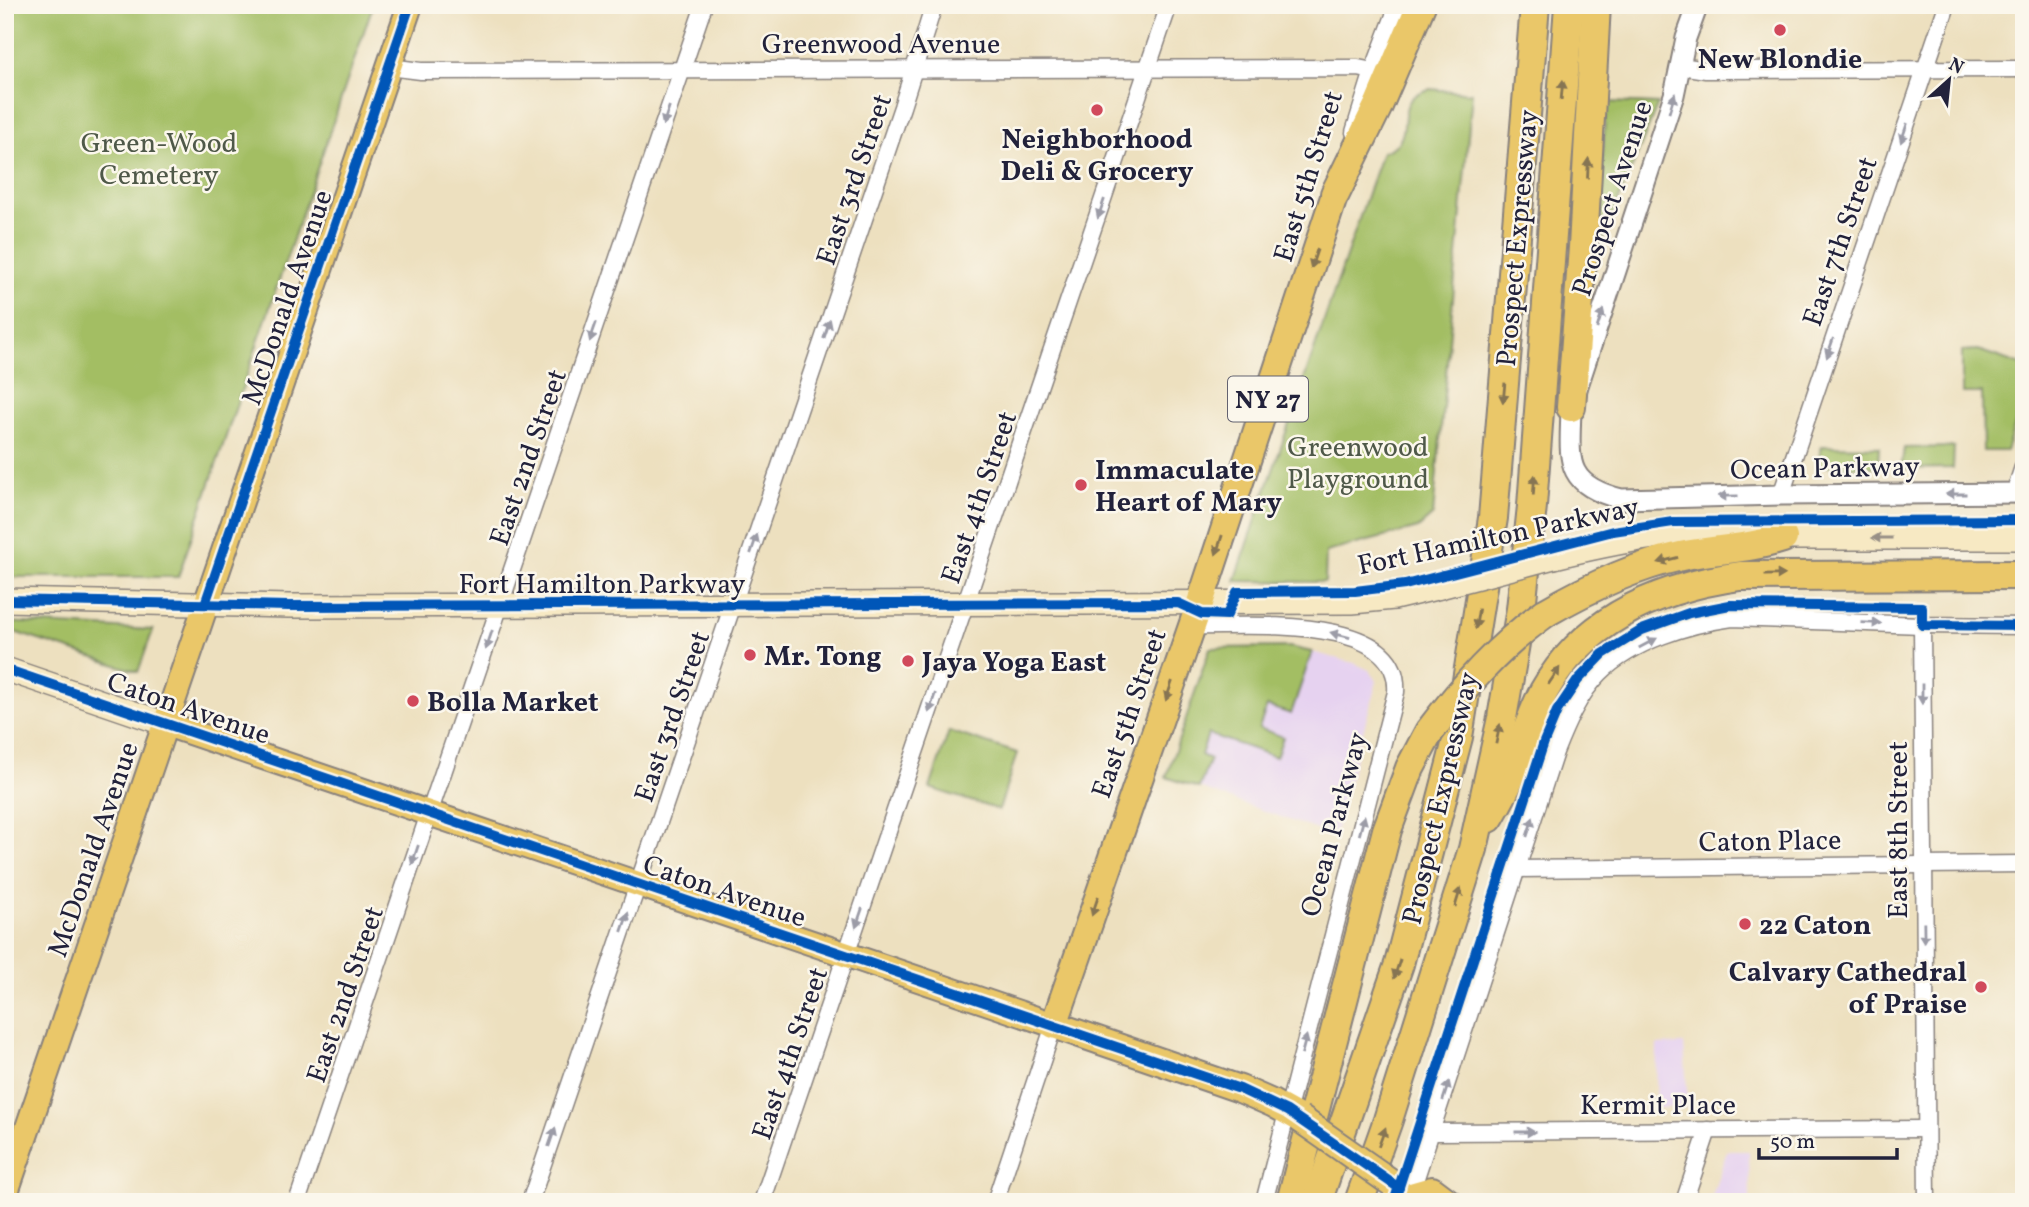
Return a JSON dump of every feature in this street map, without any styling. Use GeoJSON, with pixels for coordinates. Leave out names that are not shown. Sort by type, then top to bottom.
{"type":"FeatureCollection","features":[{"type":"Feature","properties":{"kind":"highway","name":"NY 27"},"geometry":{"type":"LineString","coordinates":[[1335,194],[1378,106],[1421,5]]}},
{"type":"Feature","properties":{"kind":"highway","name":"Prospect Expressway"},"geometry":{"type":"LineString","coordinates":[[1317,1202],[1399,964],[1458,737],[1493,518],[1535,5]]}},
{"type":"Feature","properties":{"kind":"highway","name":"Prospect Expressway"},"geometry":{"type":"LineString","coordinates":[[1359,1202],[1388,1120],[1473,849],[1502,718],[1524,583],[1532,506],[1569,5]]}},
{"type":"Feature","properties":{"kind":"highway"},"geometry":{"type":"LineString","coordinates":[[1572,407],[1596,5]]}},
{"type":"Feature","properties":{"kind":"highway","name":"East 5th Street"},"geometry":{"type":"LineString","coordinates":[[1054,1025],[1195,615],[1335,194]]}},
{"type":"Feature","properties":{"kind":"highway"},"geometry":{"type":"LineString","coordinates":[[1292,1202],[1387,830],[1410,768],[1429,732],[1477,672],[1503,646],[1545,613],[1587,589],[1643,566],[1683,556],[1756,547],[1783,538]]}},
{"type":"Feature","properties":{"kind":"highway"},"geometry":{"type":"LineString","coordinates":[[1473,849],[1508,783],[1535,711],[1557,671],[1590,636],[1642,603],[1669,590],[1740,576],[2024,575]]}},
{"type":"Feature","properties":{"kind":"highway","name":"Caton Avenue"},"geometry":{"type":"LineString","coordinates":[[1054,1025],[1240,1089],[1293,1115],[1406,1196],[1432,1190],[1448,1202]]}},
{"type":"Feature","properties":{"kind":"main road","name":"McDonald Avenue"},"geometry":{"type":"LineString","coordinates":[[5,1195],[410,5]]}},
{"type":"Feature","properties":{"kind":"main road","name":"Fort Hamilton Parkway"},"geometry":{"type":"LineString","coordinates":[[5,600],[289,606],[966,604],[1195,615],[1394,598],[1618,542],[1669,534],[1754,533],[1783,538],[2024,538]]}},
{"type":"Feature","properties":{"kind":"main road","name":"Caton Avenue"},"geometry":{"type":"LineString","coordinates":[[5,669],[1054,1025]]}},
{"type":"Feature","properties":{"kind":"street","name":"East 2nd Street"},"geometry":{"type":"LineString","coordinates":[[297,1202],[704,5]]}},
{"type":"Feature","properties":{"kind":"street","name":"East 3rd Street"},"geometry":{"type":"LineString","coordinates":[[530,1202],[934,5]]}},
{"type":"Feature","properties":{"kind":"street","name":"East 4th Street"},"geometry":{"type":"LineString","coordinates":[[762,1202],[1169,5]]}},
{"type":"Feature","properties":{"kind":"street","name":"East 5th Street"},"geometry":{"type":"LineString","coordinates":[[1335,194],[1373,71],[1398,5]]}},
{"type":"Feature","properties":{"kind":"street","name":"Prospect Avenue"},"geometry":{"type":"LineString","coordinates":[[1572,407],[1674,95],[1686,38],[1698,5]]}},
{"type":"Feature","properties":{"kind":"street","name":"East 7th Street"},"geometry":{"type":"LineString","coordinates":[[1781,495],[1947,5]]}},
{"type":"Feature","properties":{"kind":"street"},"geometry":{"type":"LineString","coordinates":[[1681,66],[1706,70],[2024,69]]}},
{"type":"Feature","properties":{"kind":"street","name":"Greenwood Avenue"},"geometry":{"type":"LineString","coordinates":[[389,67],[421,71],[1358,68],[1373,71]]}},
{"type":"Feature","properties":{"kind":"street","name":"Ocean Parkway"},"geometry":{"type":"LineString","coordinates":[[1572,407],[1571,461],[1579,478],[1596,492],[1621,499],[2019,494]]}},
{"type":"Feature","properties":{"kind":"street"},"geometry":{"type":"LineString","coordinates":[[2019,494],[2024,464]]}},
{"type":"Feature","properties":{"kind":"street","name":"Ocean Parkway"},"geometry":{"type":"LineString","coordinates":[[1195,615],[1337,633],[1377,648],[1390,660],[1397,679],[1393,705],[1293,1115],[1264,1202]]}},
{"type":"Feature","properties":{"kind":"street"},"geometry":{"type":"LineString","coordinates":[[1406,1196],[1433,1132],[1563,730],[1584,692],[1600,673],[1618,658],[1659,636],[1732,618],[2024,626]]}},
{"type":"Feature","properties":{"kind":"street","name":"East 8th Street"},"geometry":{"type":"LineString","coordinates":[[1922,625],[1927,1202]]}},
{"type":"Feature","properties":{"kind":"street","name":"Caton Place"},"geometry":{"type":"LineString","coordinates":[[1517,869],[2024,864]]}},
{"type":"Feature","properties":{"kind":"street","name":"East 5th Street"},"geometry":{"type":"LineString","coordinates":[[995,1202],[1054,1025]]}},
{"type":"Feature","properties":{"kind":"street","name":"Kermit Place"},"geometry":{"type":"LineString","coordinates":[[1433,1132],[1926,1129]]}},
{"type":"Feature","properties":{"kind":"street"},"geometry":{"type":"LineString","coordinates":[[1684,1202],[1708,1130]]}},
{"type":"Feature","properties":{"kind":"shaded area"},"geometry":{"type":"Polygon","coordinates":[[[1312,652],[1354,663],[1369,670],[1377,681],[1334,836],[1199,788],[1210,759],[1201,755],[1208,734],[1259,728],[1267,706],[1291,713],[1312,652]]]}},
{"type":"Feature","properties":{"kind":"shaded area"},"geometry":{"type":"Polygon","coordinates":[[[1684,1044],[1688,1107],[1656,1108],[1657,1045],[1684,1044]]]}},
{"type":"Feature","properties":{"kind":"shaded area"},"geometry":{"type":"Polygon","coordinates":[[[1727,1151],[1749,1151],[1750,1202],[1710,1202],[1727,1151]]]}},
{"type":"Feature","properties":{"kind":"green space","name":"Green-Wood Cemetery"},"geometry":{"type":"Polygon","coordinates":[[[5,5],[373,5],[178,577],[5,577],[5,5]]]}},
{"type":"Feature","properties":{"kind":"green space","name":"Greenwood Playground"},"geometry":{"type":"Polygon","coordinates":[[[1430,89],[1472,93],[1433,515],[1418,528],[1326,552],[1325,582],[1235,581],[1382,152],[1401,139],[1409,102],[1416,94],[1430,89]]]}},
{"type":"Feature","properties":{"kind":"green space"},"geometry":{"type":"Polygon","coordinates":[[[1606,102],[1658,104],[1597,253],[1606,102]]]}},
{"type":"Feature","properties":{"kind":"green space"},"geometry":{"type":"Polygon","coordinates":[[[1978,350],[2024,366],[2024,398],[2006,451],[1983,451],[1982,393],[1962,393],[1962,351],[1978,350]]]}},
{"type":"Feature","properties":{"kind":"green space"},"geometry":{"type":"Polygon","coordinates":[[[1822,446],[1879,447],[1878,467],[1816,466],[1822,446]]]}},
{"type":"Feature","properties":{"kind":"green space"},"geometry":{"type":"Polygon","coordinates":[[[1954,447],[1953,468],[1901,469],[1904,448],[1954,447]]]}},
{"type":"Feature","properties":{"kind":"green space"},"geometry":{"type":"Polygon","coordinates":[[[5,622],[153,630],[138,672],[5,629],[5,622]]]}},
{"type":"Feature","properties":{"kind":"green space"},"geometry":{"type":"Polygon","coordinates":[[[1290,647],[1312,652],[1291,714],[1267,706],[1259,728],[1283,737],[1276,757],[1208,734],[1201,755],[1210,759],[1199,788],[1166,777],[1210,648],[1290,647]]]}},
{"type":"Feature","properties":{"kind":"green space"},"geometry":{"type":"Polygon","coordinates":[[[949,731],[1017,753],[999,810],[930,788],[949,731]]]}},
{"type":"Feature","properties":{"kind":"cycle path"},"geometry":{"type":"LineString","coordinates":[[205,604],[410,5]]}},
{"type":"Feature","properties":{"kind":"cycle path"},"geometry":{"type":"LineString","coordinates":[[5,600],[289,606],[1178,603],[1202,614],[1227,615],[1237,592],[1355,591],[1405,585],[1613,531],[1673,522],[2024,520]]}},
{"type":"Feature","properties":{"kind":"cycle path"},"geometry":{"type":"LineString","coordinates":[[1394,1202],[1544,742],[1557,711],[1578,680],[1603,654],[1642,630],[1689,613],[1730,605],[1922,607],[1922,625],[2024,626]]}},
{"type":"Feature","properties":{"kind":"cycle path"},"geometry":{"type":"LineString","coordinates":[[5,669],[1240,1089],[1287,1111],[1399,1188]]}},
{"type":"Feature","properties":{"kind":"place","name":"New Blondie"},"geometry":{"type":"Point","coordinates":[1780,30]}},
{"type":"Feature","properties":{"kind":"place","name":"Neighborhood Deli & Grocery"},"geometry":{"type":"Point","coordinates":[1097,110]}},
{"type":"Feature","properties":{"kind":"place","name":"Immaculate Heart of Mary"},"geometry":{"type":"Point","coordinates":[1081,485]}},
{"type":"Feature","properties":{"kind":"place","name":"Mr. Tong"},"geometry":{"type":"Point","coordinates":[750,655]}},
{"type":"Feature","properties":{"kind":"place","name":"Jaya Yoga East"},"geometry":{"type":"Point","coordinates":[908,661]}},
{"type":"Feature","properties":{"kind":"place","name":"Bolla Market"},"geometry":{"type":"Point","coordinates":[413,701]}},
{"type":"Feature","properties":{"kind":"place","name":"22 Caton"},"geometry":{"type":"Point","coordinates":[1745,924]}},
{"type":"Feature","properties":{"kind":"place","name":"Calvary Cathedral of Praise"},"geometry":{"type":"Point","coordinates":[1981,987]}}]}
